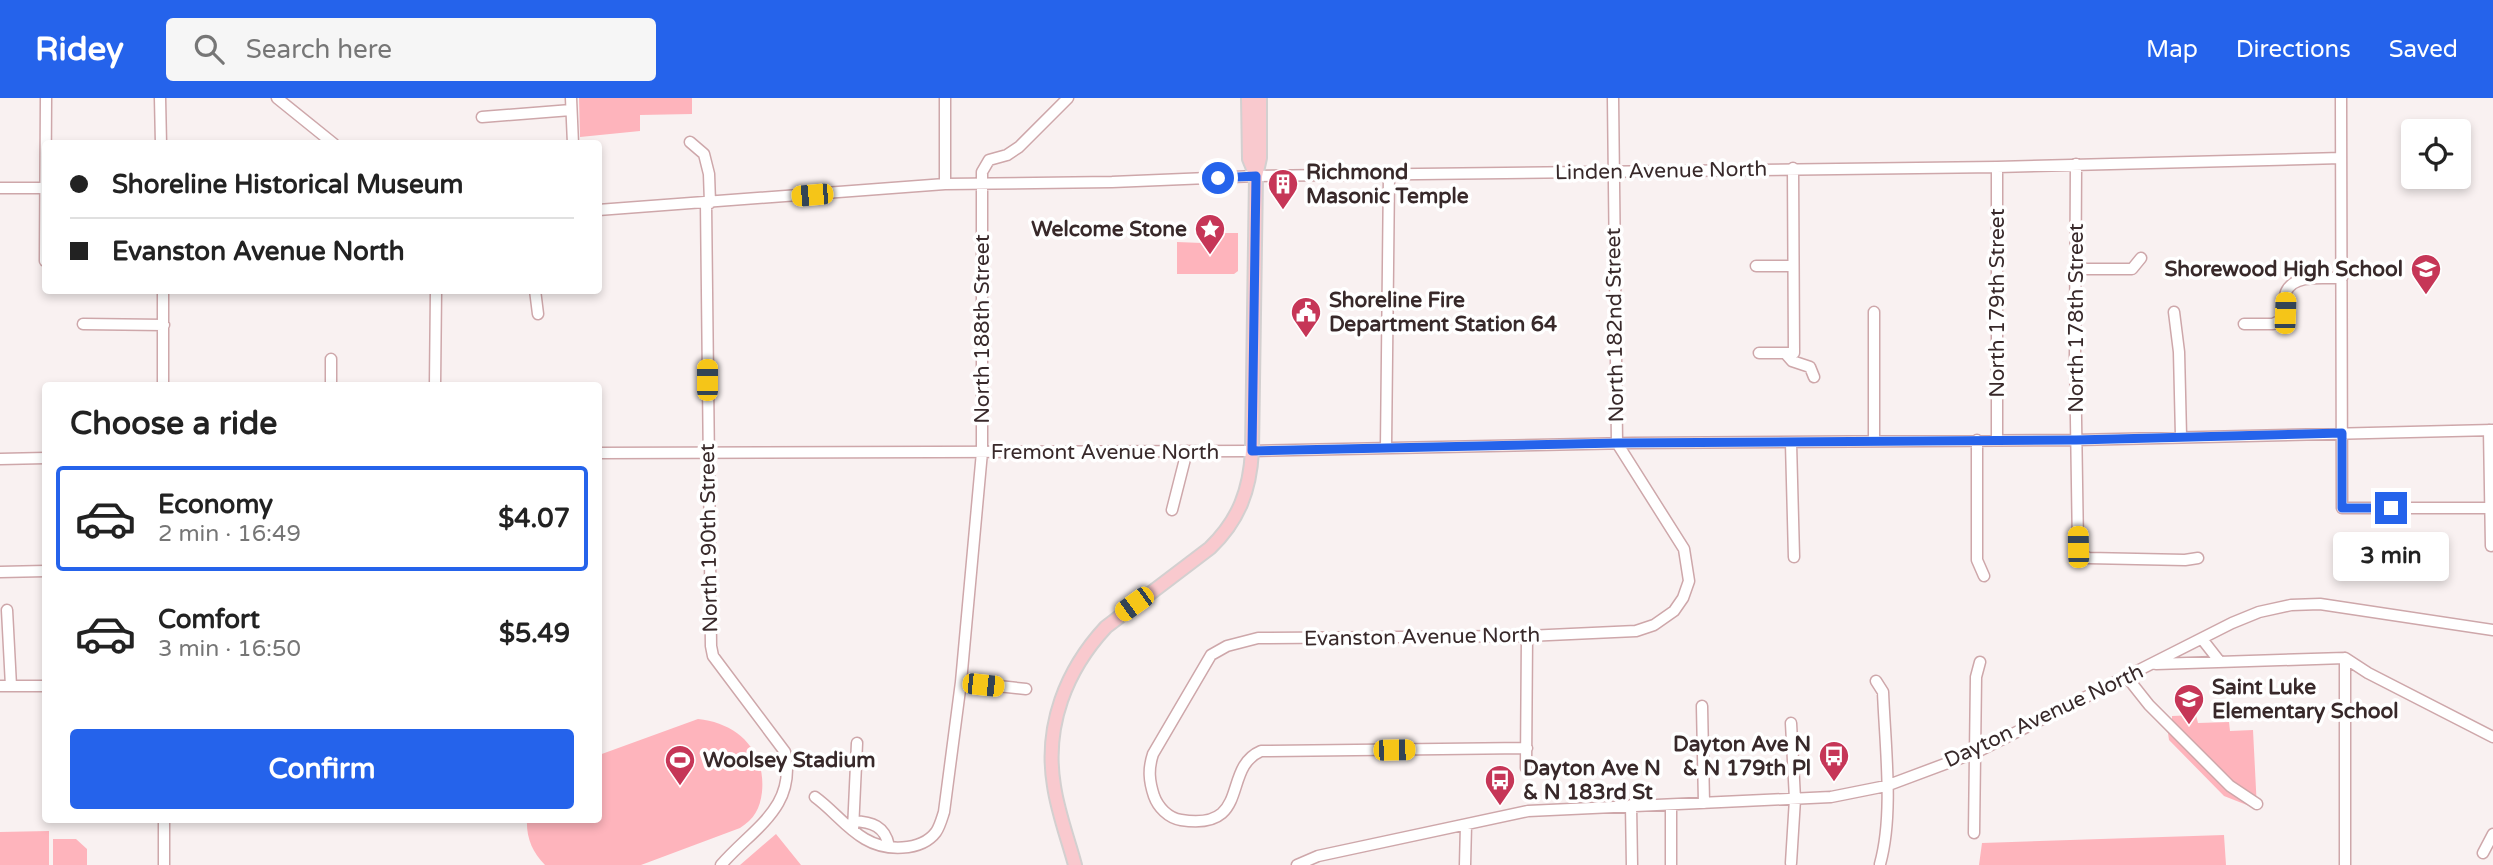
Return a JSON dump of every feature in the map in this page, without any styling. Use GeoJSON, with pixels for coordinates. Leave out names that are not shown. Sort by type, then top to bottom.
{"type":"FeatureCollection","features":[{"type":"Feature","properties":{"kind":"main road"},"geometry":{"type":"LineString","coordinates":[[1248,98],[1249,159],[1256,176]]}},
{"type":"Feature","properties":{"kind":"main road"},"geometry":{"type":"LineString","coordinates":[[1075,865],[1056,799],[1052,771],[1055,725],[1063,692],[1081,658],[1106,627],[1210,548],[1231,526],[1249,484],[1260,98]]}},
{"type":"Feature","properties":{"kind":"street"},"geometry":{"type":"LineString","coordinates":[[46,98],[46,140]]}},
{"type":"Feature","properties":{"kind":"street"},"geometry":{"type":"LineString","coordinates":[[160,98],[161,140]]}},
{"type":"Feature","properties":{"kind":"street"},"geometry":{"type":"LineString","coordinates":[[277,98],[329,140]]}},
{"type":"Feature","properties":{"kind":"street"},"geometry":{"type":"LineString","coordinates":[[571,98],[573,140]]}},
{"type":"Feature","properties":{"kind":"street"},"geometry":{"type":"LineString","coordinates":[[945,98],[945,184]]}},
{"type":"Feature","properties":{"kind":"street"},"geometry":{"type":"LineString","coordinates":[[982,184],[985,164],[1020,146],[1068,98]]}},
{"type":"Feature","properties":{"kind":"street","name":"North 182nd Street"},"geometry":{"type":"LineString","coordinates":[[1613,98],[1618,443],[1684,549],[1689,581],[1683,598],[1674,611],[1654,625],[1636,631]]}},
{"type":"Feature","properties":{"kind":"street"},"geometry":{"type":"LineString","coordinates":[[2341,98],[2342,508],[2490,508]]}},
{"type":"Feature","properties":{"kind":"street"},"geometry":{"type":"LineString","coordinates":[[482,117],[571,110]]}},
{"type":"Feature","properties":{"kind":"street","name":"North 190th Street"},"geometry":{"type":"LineString","coordinates":[[690,142],[705,154],[709,174],[707,452],[711,646],[713,656],[785,752],[788,768],[780,804],[721,865]]}},
{"type":"Feature","properties":{"kind":"street","name":"Linden Avenue North"},"geometry":{"type":"LineString","coordinates":[[602,210],[945,184],[1149,181],[1256,176],[1997,167],[2342,158]]}},
{"type":"Feature","properties":{"kind":"street","name":"North 178th Street"},"geometry":{"type":"LineString","coordinates":[[2076,164],[2078,547],[2088,558],[2198,558]]}},
{"type":"Feature","properties":{"kind":"street","name":"North 179th Street"},"geometry":{"type":"LineString","coordinates":[[1997,167],[1997,439]]}},
{"type":"Feature","properties":{"kind":"street"},"geometry":{"type":"LineString","coordinates":[[1793,169],[1793,266],[1789,353],[1792,361],[1810,367],[1814,377]]}},
{"type":"Feature","properties":{"kind":"street"},"geometry":{"type":"LineString","coordinates":[[1387,447],[1389,174]]}},
{"type":"Feature","properties":{"kind":"street","name":"North 188th Street"},"geometry":{"type":"LineString","coordinates":[[815,797],[853,825],[867,841],[889,846],[911,847],[927,841],[937,831],[944,812],[961,682],[982,452],[982,184]]}},
{"type":"Feature","properties":{"kind":"street"},"geometry":{"type":"LineString","coordinates":[[0,188],[42,188]]}},
{"type":"Feature","properties":{"kind":"street"},"geometry":{"type":"LineString","coordinates":[[2076,269],[2132,269],[2141,258]]}},
{"type":"Feature","properties":{"kind":"street"},"geometry":{"type":"LineString","coordinates":[[1756,266],[1793,266]]}},
{"type":"Feature","properties":{"kind":"street"},"geometry":{"type":"LineString","coordinates":[[2244,324],[2273,324],[2283,319],[2285,294],[2293,283],[2342,278]]}},
{"type":"Feature","properties":{"kind":"street"},"geometry":{"type":"LineString","coordinates":[[163,294],[163,382]]}},
{"type":"Feature","properties":{"kind":"street"},"geometry":{"type":"LineString","coordinates":[[435,382],[436,294]]}},
{"type":"Feature","properties":{"kind":"street"},"geometry":{"type":"LineString","coordinates":[[536,294],[538,314]]}},
{"type":"Feature","properties":{"kind":"street"},"geometry":{"type":"LineString","coordinates":[[1874,312],[1874,441]]}},
{"type":"Feature","properties":{"kind":"street"},"geometry":{"type":"LineString","coordinates":[[2174,312],[2179,352],[2181,436]]}},
{"type":"Feature","properties":{"kind":"street"},"geometry":{"type":"LineString","coordinates":[[83,324],[164,325]]}},
{"type":"Feature","properties":{"kind":"street"},"geometry":{"type":"LineString","coordinates":[[1759,353],[1789,353]]}},
{"type":"Feature","properties":{"kind":"street"},"geometry":{"type":"LineString","coordinates":[[331,359],[331,382]]}},
{"type":"Feature","properties":{"kind":"street"},"geometry":{"type":"LineString","coordinates":[[2491,430],[2491,546]]}},
{"type":"Feature","properties":{"kind":"street","name":"Fremont Avenue North"},"geometry":{"type":"LineString","coordinates":[[602,453],[1252,451],[1618,443],[2076,440],[2491,430]]}},
{"type":"Feature","properties":{"kind":"street"},"geometry":{"type":"LineString","coordinates":[[1977,439],[1977,560],[1984,576]]}},
{"type":"Feature","properties":{"kind":"street"},"geometry":{"type":"LineString","coordinates":[[1791,443],[1794,557]]}},
{"type":"Feature","properties":{"kind":"street"},"geometry":{"type":"LineString","coordinates":[[1172,510],[1186,451]]}},
{"type":"Feature","properties":{"kind":"street"},"geometry":{"type":"LineString","coordinates":[[0,459],[42,458]]}},
{"type":"Feature","properties":{"kind":"street"},"geometry":{"type":"LineString","coordinates":[[0,572],[42,571]]}},
{"type":"Feature","properties":{"kind":"street","name":"Dayton Avenue North"},"geometry":{"type":"LineString","coordinates":[[1297,865],[1318,856],[1528,811],[1831,797],[1886,786],[1977,752],[2259,612],[2291,605],[2331,606],[2493,630]]}},
{"type":"Feature","properties":{"kind":"street"},"geometry":{"type":"LineString","coordinates":[[8,610],[6,686],[42,685]]}},
{"type":"Feature","properties":{"kind":"street","name":"Evanston Avenue North"},"geometry":{"type":"LineString","coordinates":[[1527,748],[1261,751],[1251,755],[1245,762],[1232,803],[1222,813],[1211,818],[1190,821],[1176,820],[1166,813],[1156,801],[1150,783],[1149,766],[1153,754],[1211,655],[1227,646],[1258,638],[1527,636],[1636,631]]}},
{"type":"Feature","properties":{"kind":"street"},"geometry":{"type":"LineString","coordinates":[[1526,768],[1527,636]]}},
{"type":"Feature","properties":{"kind":"street"},"geometry":{"type":"LineString","coordinates":[[2202,639],[2220,662]]}},
{"type":"Feature","properties":{"kind":"street"},"geometry":{"type":"LineString","coordinates":[[2345,659],[2345,865]]}},
{"type":"Feature","properties":{"kind":"street"},"geometry":{"type":"LineString","coordinates":[[2154,664],[2345,659],[2493,737]]}},
{"type":"Feature","properties":{"kind":"street"},"geometry":{"type":"LineString","coordinates":[[1974,833],[1976,677],[1980,662]]}},
{"type":"Feature","properties":{"kind":"street"},"geometry":{"type":"LineString","coordinates":[[2126,676],[2149,705],[2217,774],[2258,804]]}},
{"type":"Feature","properties":{"kind":"street"},"geometry":{"type":"LineString","coordinates":[[1876,681],[1883,692],[1886,786],[1886,845],[1880,864]]}},
{"type":"Feature","properties":{"kind":"street"},"geometry":{"type":"LineString","coordinates":[[961,682],[1026,689]]}},
{"type":"Feature","properties":{"kind":"street"},"geometry":{"type":"LineString","coordinates":[[1702,706],[1704,803]]}},
{"type":"Feature","properties":{"kind":"street"},"geometry":{"type":"LineString","coordinates":[[1791,723],[1795,799],[1791,863]]}},
{"type":"Feature","properties":{"kind":"street"},"geometry":{"type":"LineString","coordinates":[[857,743],[853,825],[877,825],[885,833],[889,846]]}},
{"type":"Feature","properties":{"kind":"street"},"geometry":{"type":"LineString","coordinates":[[1631,805],[1632,865]]}},
{"type":"Feature","properties":{"kind":"street"},"geometry":{"type":"LineString","coordinates":[[1671,805],[1671,865]]}},
{"type":"Feature","properties":{"kind":"street"},"geometry":{"type":"LineString","coordinates":[[164,823],[164,865]]}},
{"type":"Feature","properties":{"kind":"street"},"geometry":{"type":"LineString","coordinates":[[1465,865],[1466,825]]}},
{"type":"Feature","properties":{"kind":"street"},"geometry":{"type":"LineString","coordinates":[[2483,853],[2493,834]]}},
{"type":"Feature","properties":{"kind":"shaded area"},"geometry":{"type":"Polygon","coordinates":[[[579,98],[692,98],[692,114],[640,115],[640,131],[580,137],[579,98]]]}},
{"type":"Feature","properties":{"kind":"shaded area"},"geometry":{"type":"Polygon","coordinates":[[[1211,233],[1238,233],[1238,271],[1234,274],[1177,274],[1177,242],[1202,243],[1210,238],[1211,233]]]}},
{"type":"Feature","properties":{"kind":"shaded area"},"geometry":{"type":"Polygon","coordinates":[[[2154,715],[2172,722],[2172,716],[2196,715],[2198,723],[2229,722],[2230,731],[2253,730],[2257,809],[2224,796],[2169,740],[2168,733],[2154,715]]]}},
{"type":"Feature","properties":{"kind":"shaded area","name":"Woolsey Stadium"},"geometry":{"type":"Polygon","coordinates":[[[698,719],[725,726],[737,733],[754,752],[762,777],[760,804],[749,821],[740,828],[641,865],[545,865],[531,844],[527,823],[602,823],[602,754],[698,719]]]}},
{"type":"Feature","properties":{"kind":"shaded area"},"geometry":{"type":"Polygon","coordinates":[[[49,831],[49,865],[0,865],[0,832],[49,831]]]}},
{"type":"Feature","properties":{"kind":"shaded area"},"geometry":{"type":"Polygon","coordinates":[[[776,834],[801,865],[740,865],[776,834]]]}},
{"type":"Feature","properties":{"kind":"shaded area"},"geometry":{"type":"Polygon","coordinates":[[[2224,835],[2226,865],[1979,865],[1982,843],[2224,835]]]}},
{"type":"Feature","properties":{"kind":"shaded area"},"geometry":{"type":"Polygon","coordinates":[[[53,839],[76,839],[87,849],[87,865],[53,865],[53,839]]]}},
{"type":"Feature","properties":{"kind":"place","name":"Richmond Masonic Temple"},"geometry":{"type":"Point","coordinates":[1283,211]}},
{"type":"Feature","properties":{"kind":"place","name":"Welcome Stone"},"geometry":{"type":"Point","coordinates":[1210,256]}},
{"type":"Feature","properties":{"kind":"place","name":"Shorewood High School"},"geometry":{"type":"Point","coordinates":[2426,296]}},
{"type":"Feature","properties":{"kind":"place","name":"Shoreline Fire Department Station 64"},"geometry":{"type":"Point","coordinates":[1306,339]}},
{"type":"Feature","properties":{"kind":"place","name":"Saint Luke Elementary School"},"geometry":{"type":"Point","coordinates":[2189,726]}},
{"type":"Feature","properties":{"kind":"place","name":"Dayton Ave N & N 179th Pl"},"geometry":{"type":"Point","coordinates":[1834,783]}},
{"type":"Feature","properties":{"kind":"place","name":"Woolsey Stadium"},"geometry":{"type":"Point","coordinates":[680,787]}},
{"type":"Feature","properties":{"kind":"place","name":"Dayton Ave N & N 183rd St"},"geometry":{"type":"Point","coordinates":[1500,807]}},
{"type":"Feature","properties":{"kind":"route"},"geometry":{"type":"LineString","coordinates":[[1218,178],[1256,176],[1252,451],[1618,443],[2076,440],[2342,433],[2342,508],[2391,508]]}}]}
